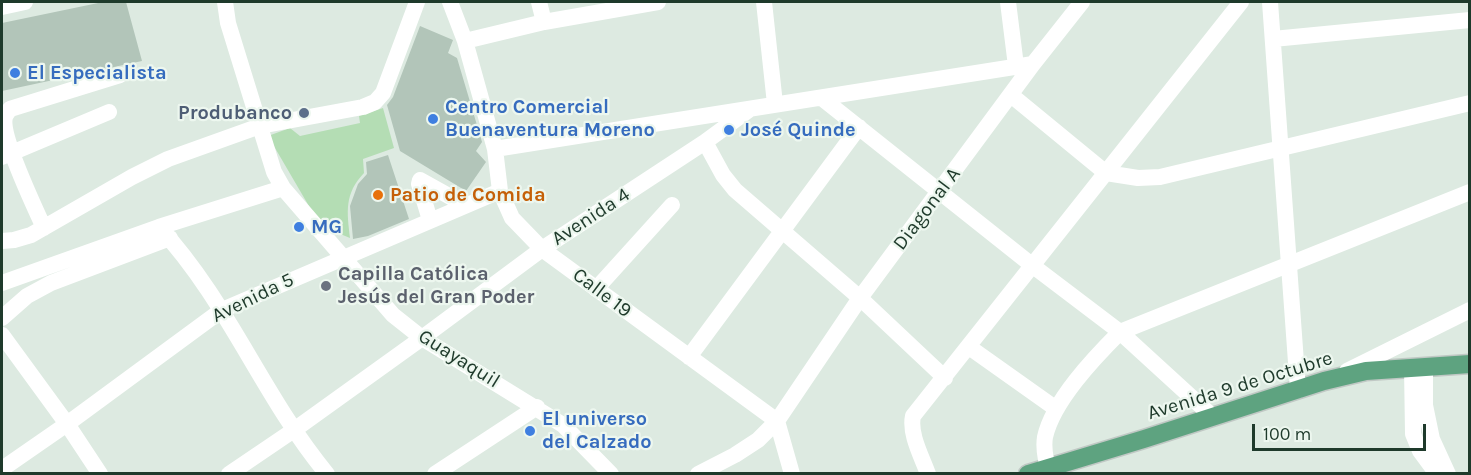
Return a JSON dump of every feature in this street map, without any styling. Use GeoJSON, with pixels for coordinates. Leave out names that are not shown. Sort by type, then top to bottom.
{"type":"FeatureCollection","features":[{"type":"Feature","properties":{"kind":"main road","name":"Avenida 9 de Octubre"},"geometry":{"type":"LineString","coordinates":[[1028,474],[1049,471],[1328,380],[1366,371],[1470,364]]}},
{"type":"Feature","properties":{"kind":"street","name":"Guayaquil"},"geometry":{"type":"LineString","coordinates":[[225,2],[228,23],[274,172],[282,188],[393,315],[422,338],[563,425],[611,474]]}},
{"type":"Feature","properties":{"kind":"street"},"geometry":{"type":"LineString","coordinates":[[2,240],[31,235],[168,159],[260,126],[363,107],[375,102],[383,93],[417,2]]}},
{"type":"Feature","properties":{"kind":"street","name":"Calle 19"},"geometry":{"type":"LineString","coordinates":[[450,2],[465,41],[495,149],[500,191],[512,218],[542,249],[777,421]]}},
{"type":"Feature","properties":{"kind":"street"},"geometry":{"type":"LineString","coordinates":[[539,2],[544,22]]}},
{"type":"Feature","properties":{"kind":"street"},"geometry":{"type":"LineString","coordinates":[[465,41],[544,22],[658,2]]}},
{"type":"Feature","properties":{"kind":"street"},"geometry":{"type":"LineString","coordinates":[[764,2],[775,104]]}},
{"type":"Feature","properties":{"kind":"street"},"geometry":{"type":"LineString","coordinates":[[1008,2],[1016,66]]}},
{"type":"Feature","properties":{"kind":"street","name":"Diagonal A"},"geometry":{"type":"LineString","coordinates":[[698,474],[758,440],[777,421],[860,298],[1033,64],[1083,2]]}},
{"type":"Feature","properties":{"kind":"street"},"geometry":{"type":"LineString","coordinates":[[928,474],[911,424],[913,417],[1241,2]]}},
{"type":"Feature","properties":{"kind":"street"},"geometry":{"type":"LineString","coordinates":[[1270,2],[1298,390]]}},
{"type":"Feature","properties":{"kind":"street"},"geometry":{"type":"LineString","coordinates":[[1273,39],[1470,20]]}},
{"type":"Feature","properties":{"kind":"street"},"geometry":{"type":"LineString","coordinates":[[495,149],[1033,64]]}},
{"type":"Feature","properties":{"kind":"street"},"geometry":{"type":"LineString","coordinates":[[44,228],[7,156],[4,117],[10,109],[120,75]]}},
{"type":"Feature","properties":{"kind":"street"},"geometry":{"type":"LineString","coordinates":[[1011,94],[1106,173],[1138,178],[1160,177],[1470,103]]}},
{"type":"Feature","properties":{"kind":"street"},"geometry":{"type":"LineString","coordinates":[[823,99],[1120,332],[1213,417]]}},
{"type":"Feature","properties":{"kind":"street","name":"Avenida 4"},"geometry":{"type":"LineString","coordinates":[[229,474],[422,338],[542,249],[705,142],[750,109]]}},
{"type":"Feature","properties":{"kind":"street"},"geometry":{"type":"LineString","coordinates":[[7,156],[109,112]]}},
{"type":"Feature","properties":{"kind":"street"},"geometry":{"type":"LineString","coordinates":[[689,357],[859,128]]}},
{"type":"Feature","properties":{"kind":"street"},"geometry":{"type":"LineString","coordinates":[[705,142],[723,175],[735,190],[860,298],[945,378]]}},
{"type":"Feature","properties":{"kind":"street"},"geometry":{"type":"LineString","coordinates":[[430,220],[419,184],[420,180],[465,205]]}},
{"type":"Feature","properties":{"kind":"street"},"geometry":{"type":"LineString","coordinates":[[2,318],[27,296],[51,283],[164,233],[282,188]]}},
{"type":"Feature","properties":{"kind":"street","name":"Avenida 5"},"geometry":{"type":"LineString","coordinates":[[2,470],[222,310],[500,191]]}},
{"type":"Feature","properties":{"kind":"street"},"geometry":{"type":"LineString","coordinates":[[1049,471],[1045,457],[1045,438],[1055,408],[1102,350],[1120,332],[1470,192]]}},
{"type":"Feature","properties":{"kind":"street"},"geometry":{"type":"LineString","coordinates":[[596,289],[672,205]]}},
{"type":"Feature","properties":{"kind":"street"},"geometry":{"type":"LineString","coordinates":[[2,283],[164,233]]}},
{"type":"Feature","properties":{"kind":"street"},"geometry":{"type":"LineString","coordinates":[[164,233],[222,310],[294,430],[327,474]]}},
{"type":"Feature","properties":{"kind":"street"},"geometry":{"type":"LineString","coordinates":[[1328,380],[1470,310]]}},
{"type":"Feature","properties":{"kind":"street"},"geometry":{"type":"LineString","coordinates":[[2,335],[67,424],[100,474]]}},
{"type":"Feature","properties":{"kind":"street"},"geometry":{"type":"LineString","coordinates":[[969,347],[1055,408]]}},
{"type":"Feature","properties":{"kind":"street"},"geometry":{"type":"LineString","coordinates":[[1419,367],[1413,434],[1420,451],[1437,474]]}},
{"type":"Feature","properties":{"kind":"street"},"geometry":{"type":"LineString","coordinates":[[1419,367],[1432,439],[1448,474]]}},
{"type":"Feature","properties":{"kind":"street"},"geometry":{"type":"LineString","coordinates":[[435,474],[537,408]]}},
{"type":"Feature","properties":{"kind":"street"},"geometry":{"type":"LineString","coordinates":[[777,421],[792,474]]}},
{"type":"Feature","properties":{"kind":"green space"},"geometry":{"type":"Polygon","coordinates":[[[383,108],[394,148],[363,159],[364,173],[353,188],[348,204],[350,238],[333,231],[313,213],[268,136],[290,128],[300,136],[360,123],[359,116],[383,108]]]}},
{"type":"Feature","properties":{"kind":"building"},"geometry":{"type":"Polygon","coordinates":[[[103,2],[126,2],[142,61],[2,91],[2,23],[103,2]]]}},
{"type":"Feature","properties":{"kind":"building","name":"Centro Comercial Buenaventura Moreno"},"geometry":{"type":"Polygon","coordinates":[[[420,26],[453,40],[448,53],[457,58],[482,142],[476,151],[486,162],[466,191],[400,151],[387,105],[393,97],[420,26]]]}},
{"type":"Feature","properties":{"kind":"building","name":"Patio de Comida"},"geometry":{"type":"Polygon","coordinates":[[[388,155],[409,219],[368,236],[353,239],[350,206],[358,184],[367,174],[366,162],[388,155]]]}},
{"type":"Feature","properties":{"kind":"place","name":"El Especialista"},"geometry":{"type":"Point","coordinates":[15,73]}},
{"type":"Feature","properties":{"kind":"place","name":"Produbanco"},"geometry":{"type":"Point","coordinates":[304,113]}},
{"type":"Feature","properties":{"kind":"place","name":"Centro Comercial Buenaventura Moreno"},"geometry":{"type":"Point","coordinates":[433,119]}},
{"type":"Feature","properties":{"kind":"place","name":"José Quinde"},"geometry":{"type":"Point","coordinates":[729,130]}},
{"type":"Feature","properties":{"kind":"place","name":"Patio de Comida"},"geometry":{"type":"Point","coordinates":[378,195]}},
{"type":"Feature","properties":{"kind":"place","name":"MG"},"geometry":{"type":"Point","coordinates":[299,227]}},
{"type":"Feature","properties":{"kind":"place","name":"Capilla Católica Jesús del Gran Poder"},"geometry":{"type":"Point","coordinates":[326,286]}},
{"type":"Feature","properties":{"kind":"place","name":"El universo del Calzado"},"geometry":{"type":"Point","coordinates":[530,431]}}]}
